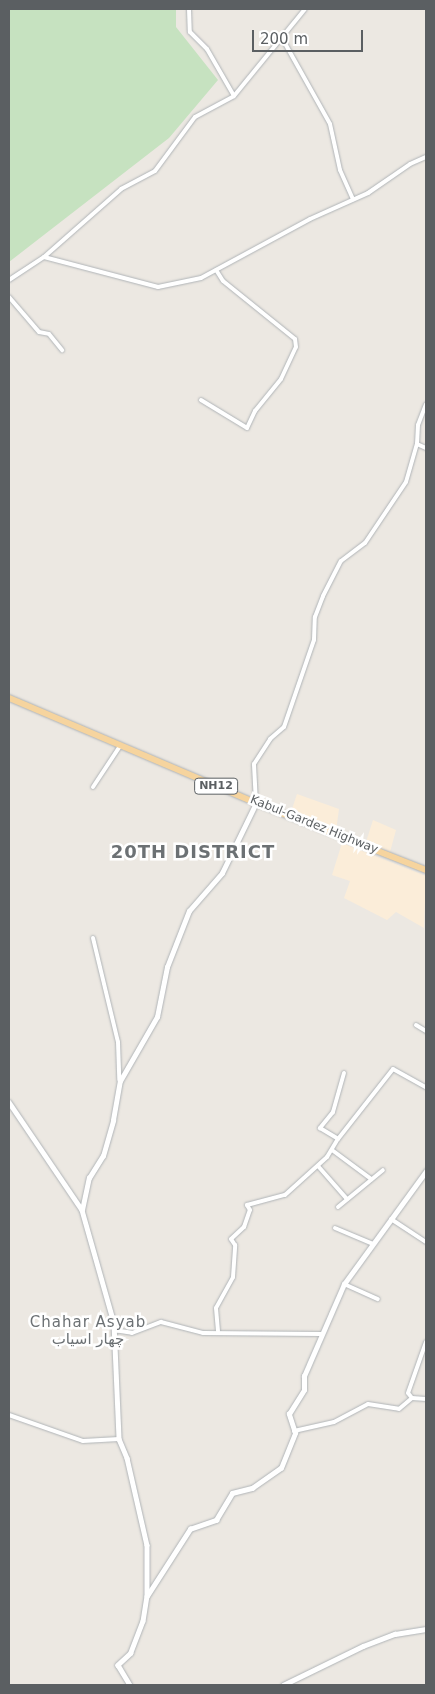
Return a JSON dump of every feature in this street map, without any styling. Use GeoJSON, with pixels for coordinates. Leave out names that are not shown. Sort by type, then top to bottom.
{"type":"FeatureCollection","features":[{"type":"Feature","properties":{"kind":"highway","name":"Kabul-Gardez Highway"},"geometry":{"type":"LineString","coordinates":[[9,698],[256,803],[426,870]]}},
{"type":"Feature","properties":{"kind":"street"},"geometry":{"type":"LineString","coordinates":[[188,9],[190,32],[207,49],[234,96]]}},
{"type":"Feature","properties":{"kind":"street"},"geometry":{"type":"LineString","coordinates":[[9,280],[44,257],[121,189],[155,171],[195,117],[234,96],[305,9]]}},
{"type":"Feature","properties":{"kind":"street"},"geometry":{"type":"LineString","coordinates":[[282,38],[330,124],[340,170],[353,199]]}},
{"type":"Feature","properties":{"kind":"street"},"geometry":{"type":"LineString","coordinates":[[44,257],[158,287],[201,278],[353,199],[426,157]]}},
{"type":"Feature","properties":{"kind":"street"},"geometry":{"type":"LineString","coordinates":[[201,400],[247,428],[255,411],[282,379],[296,347],[295,339],[223,281],[216,270]]}},
{"type":"Feature","properties":{"kind":"street"},"geometry":{"type":"LineString","coordinates":[[9,297],[39,332],[49,334],[62,350]]}},
{"type":"Feature","properties":{"kind":"street"},"geometry":{"type":"LineString","coordinates":[[120,1081],[157,1017],[167,967],[190,911],[227,866],[256,803],[254,764],[270,739],[284,727],[314,640],[315,617],[322,596],[341,561],[365,543],[406,482],[417,444],[418,424],[426,404]]}},
{"type":"Feature","properties":{"kind":"street"},"geometry":{"type":"LineString","coordinates":[[417,444],[426,448]]}},
{"type":"Feature","properties":{"kind":"street"},"geometry":{"type":"LineString","coordinates":[[93,787],[120,746]]}},
{"type":"Feature","properties":{"kind":"street"},"geometry":{"type":"LineString","coordinates":[[82,1210],[89,1178],[103,1156],[113,1120],[120,1081],[118,1042],[93,938]]}},
{"type":"Feature","properties":{"kind":"street"},"geometry":{"type":"LineString","coordinates":[[416,1025],[426,1031]]}},
{"type":"Feature","properties":{"kind":"street"},"geometry":{"type":"LineString","coordinates":[[218,1331],[216,1308],[233,1277],[234,1245],[231,1240],[244,1228],[250,1210],[247,1205],[285,1194],[318,1166],[393,1069],[426,1087]]}},
{"type":"Feature","properties":{"kind":"street"},"geometry":{"type":"LineString","coordinates":[[338,1139],[320,1128],[334,1112],[344,1073]]}},
{"type":"Feature","properties":{"kind":"street"},"geometry":{"type":"LineString","coordinates":[[9,1102],[82,1210],[114,1330],[119,1439],[127,1458],[147,1545],[147,1596],[143,1622],[131,1653],[118,1665],[130,1685]]}},
{"type":"Feature","properties":{"kind":"street"},"geometry":{"type":"LineString","coordinates":[[332,1150],[371,1179]]}},
{"type":"Feature","properties":{"kind":"street"},"geometry":{"type":"LineString","coordinates":[[318,1166],[347,1199]]}},
{"type":"Feature","properties":{"kind":"street"},"geometry":{"type":"LineString","coordinates":[[338,1207],[383,1170]]}},
{"type":"Feature","properties":{"kind":"street"},"geometry":{"type":"LineString","coordinates":[[147,1596],[190,1529],[216,1520],[232,1493],[252,1488],[276,1474],[294,1431],[289,1414],[304,1390],[304,1376],[320,1334],[328,1325],[344,1284],[426,1171]]}},
{"type":"Feature","properties":{"kind":"street"},"geometry":{"type":"LineString","coordinates":[[391,1219],[426,1242]]}},
{"type":"Feature","properties":{"kind":"street"},"geometry":{"type":"LineString","coordinates":[[335,1228],[373,1244]]}},
{"type":"Feature","properties":{"kind":"street"},"geometry":{"type":"LineString","coordinates":[[344,1284],[378,1299]]}},
{"type":"Feature","properties":{"kind":"street"},"geometry":{"type":"LineString","coordinates":[[114,1330],[132,1333],[161,1322],[203,1333],[218,1331],[320,1334]]}},
{"type":"Feature","properties":{"kind":"street"},"geometry":{"type":"LineString","coordinates":[[412,1398],[408,1393],[426,1342]]}},
{"type":"Feature","properties":{"kind":"street"},"geometry":{"type":"LineString","coordinates":[[294,1431],[334,1422],[368,1404],[399,1409],[412,1398],[426,1399]]}},
{"type":"Feature","properties":{"kind":"street"},"geometry":{"type":"LineString","coordinates":[[9,1415],[84,1440],[119,1439]]}},
{"type":"Feature","properties":{"kind":"street"},"geometry":{"type":"LineString","coordinates":[[283,1685],[363,1646],[395,1634],[426,1629]]}},
{"type":"Feature","properties":{"kind":"shaded area"},"geometry":{"type":"Polygon","coordinates":[[[297,794],[339,809],[336,831],[291,812],[297,794]]]}},
{"type":"Feature","properties":{"kind":"shaded area"},"geometry":{"type":"Polygon","coordinates":[[[373,820],[396,830],[390,852],[366,842],[373,820]]]}},
{"type":"Feature","properties":{"kind":"shaded area"},"geometry":{"type":"Polygon","coordinates":[[[342,843],[426,876],[424,928],[396,912],[387,920],[344,898],[350,881],[332,875],[342,843]]]}},
{"type":"Feature","properties":{"kind":"green space"},"geometry":{"type":"Polygon","coordinates":[[[9,9],[176,9],[176,27],[218,80],[169,138],[9,262],[9,9]]]}},
{"type":"Feature","properties":{"kind":"district","name":"20TH DISTRICT"},"geometry":{"type":"Point","coordinates":[193,852]}},
{"type":"Feature","properties":{"kind":"district","name":"Chahar Asyab چهار اسیاب"},"geometry":{"type":"Point","coordinates":[88,1330]}}]}
